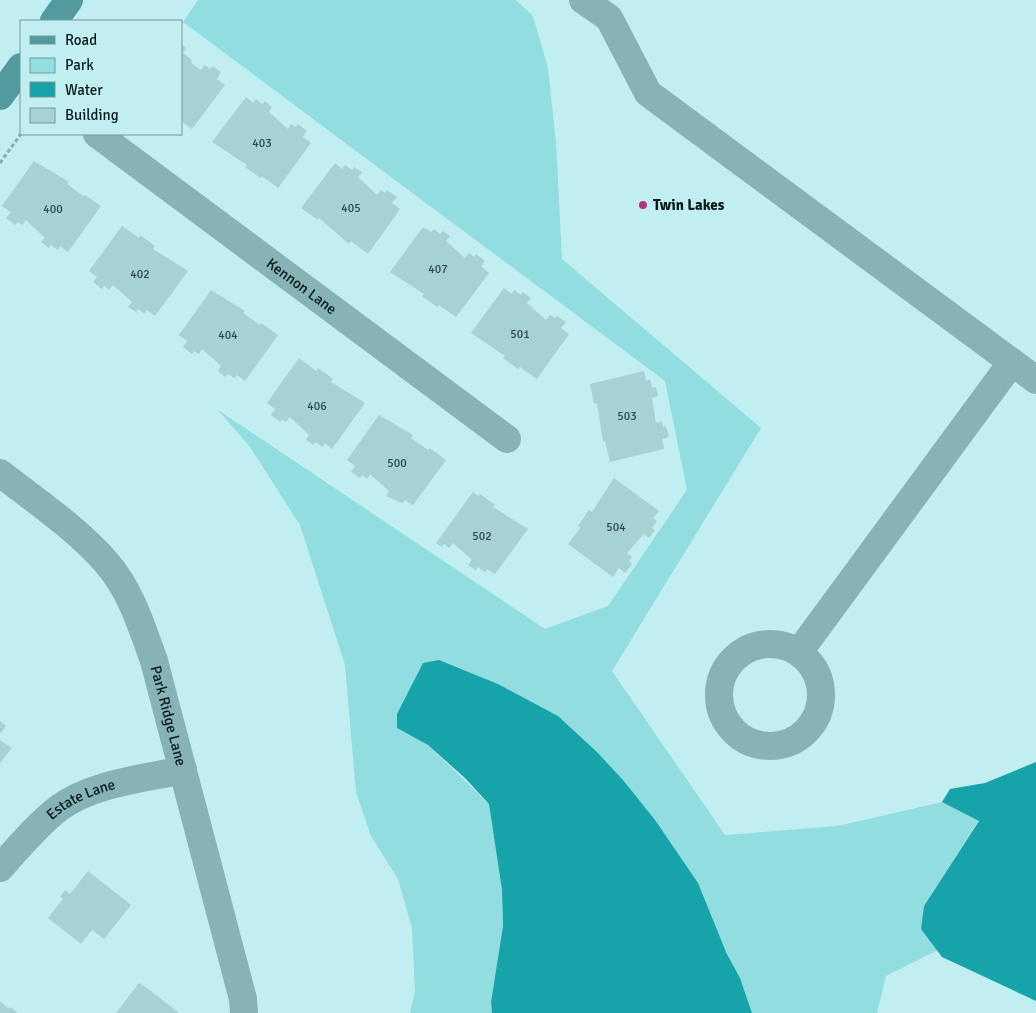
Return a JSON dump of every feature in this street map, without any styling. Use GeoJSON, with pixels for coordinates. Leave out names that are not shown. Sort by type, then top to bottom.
{"type":"FeatureCollection","features":[{"type":"Feature","properties":{"kind":"main road"},"geometry":{"type":"LineString","coordinates":[[55,20],[69,0]]}},
{"type":"Feature","properties":{"kind":"main road"},"geometry":{"type":"LineString","coordinates":[[0,96],[20,73]]}},
{"type":"Feature","properties":{"kind":"street"},"geometry":{"type":"LineString","coordinates":[[583,0],[615,9],[648,92],[1036,380]]}},
{"type":"Feature","properties":{"kind":"street","name":"Kennon Lane"},"geometry":{"type":"LineString","coordinates":[[98,135],[507,439]]}},
{"type":"Feature","properties":{"kind":"street"},"geometry":{"type":"LineString","coordinates":[[799,652],[1012,362]]}},
{"type":"Feature","properties":{"kind":"street","name":"Park Ridge Lane"},"geometry":{"type":"LineString","coordinates":[[0,474],[82,539],[106,562],[124,590],[140,622],[154,661],[183,770],[243,999],[244,1013]]}},
{"type":"Feature","properties":{"kind":"street","name":"Estate Lane"},"geometry":{"type":"LineString","coordinates":[[0,868],[40,824],[61,807],[76,799],[114,785],[183,770]]}},
{"type":"Feature","properties":{"kind":"path"},"geometry":{"type":"LineString","coordinates":[[0,163],[20,135]]}},
{"type":"Feature","properties":{"kind":"green space"},"geometry":{"type":"Polygon","coordinates":[[[198,0],[516,0],[533,16],[548,68],[556,143],[562,259],[761,428],[612,671],[725,835],[838,826],[942,802],[979,820],[924,906],[921,929],[938,950],[886,976],[877,1013],[752,1013],[740,978],[670,842],[623,780],[597,752],[558,716],[498,684],[439,660],[397,728],[428,745],[489,804],[502,890],[503,926],[491,1002],[492,1013],[410,1013],[415,992],[412,928],[398,879],[371,836],[356,792],[345,665],[300,525],[250,447],[218,410],[545,629],[608,606],[687,490],[665,381],[183,22],[198,0]]]}},
{"type":"Feature","properties":{"kind":"water"},"geometry":{"type":"Polygon","coordinates":[[[439,660],[498,684],[558,716],[597,752],[623,780],[655,820],[698,883],[726,952],[740,978],[752,1013],[492,1013],[491,1002],[503,926],[502,890],[489,804],[465,778],[428,745],[397,728],[397,714],[423,663],[439,660]]]}},
{"type":"Feature","properties":{"kind":"water"},"geometry":{"type":"Polygon","coordinates":[[[1036,762],[1036,1001],[942,957],[921,929],[924,906],[979,821],[942,802],[950,789],[985,783],[1036,762]]]}},
{"type":"Feature","properties":{"kind":"building"},"geometry":{"type":"Polygon","coordinates":[[[182,45],[186,48],[183,53],[192,60],[191,63],[201,70],[205,65],[210,69],[212,66],[221,72],[217,79],[225,85],[192,129],[182,122],[182,45]]]}},
{"type":"Feature","properties":{"kind":"building"},"geometry":{"type":"Polygon","coordinates":[[[246,97],[253,103],[256,99],[262,104],[265,101],[272,107],[269,112],[288,129],[291,124],[296,127],[298,124],[307,131],[303,137],[311,143],[278,188],[262,176],[260,178],[245,167],[247,165],[212,142],[246,97]]]}},
{"type":"Feature","properties":{"kind":"building"},"geometry":{"type":"Polygon","coordinates":[[[34,161],[69,182],[67,184],[101,206],[68,252],[60,246],[58,250],[51,245],[49,248],[41,242],[45,238],[26,220],[22,225],[18,222],[15,225],[6,218],[11,212],[2,206],[34,161]]]}},
{"type":"Feature","properties":{"kind":"building"},"geometry":{"type":"Polygon","coordinates":[[[335,163],[342,169],[345,165],[352,170],[354,167],[362,172],[358,177],[377,195],[381,190],[385,193],[387,190],[397,197],[392,203],[400,209],[368,254],[351,241],[349,244],[319,218],[318,220],[301,208],[335,163]]]}},
{"type":"Feature","properties":{"kind":"building"},"geometry":{"type":"Polygon","coordinates":[[[122,226],[139,238],[140,235],[155,246],[153,249],[188,271],[155,316],[147,310],[145,314],[138,309],[136,312],[128,307],[132,302],[113,285],[109,290],[104,286],[102,289],[93,282],[97,277],[89,271],[122,226]]]}},
{"type":"Feature","properties":{"kind":"building"},"geometry":{"type":"Polygon","coordinates":[[[423,227],[431,232],[434,229],[440,234],[443,231],[450,236],[446,241],[465,258],[469,253],[474,257],[476,254],[485,261],[481,266],[489,273],[456,317],[439,305],[437,307],[422,296],[424,294],[390,272],[423,227]]]}},
{"type":"Feature","properties":{"kind":"building"},"geometry":{"type":"Polygon","coordinates":[[[504,288],[512,294],[514,290],[521,295],[523,292],[531,298],[527,303],[546,320],[550,315],[555,318],[557,316],[566,322],[561,328],[569,334],[537,379],[520,367],[518,369],[503,358],[505,356],[471,333],[504,288]]]}},
{"type":"Feature","properties":{"kind":"building"},"geometry":{"type":"Polygon","coordinates":[[[211,290],[245,311],[243,313],[260,325],[261,323],[278,335],[245,381],[237,375],[234,378],[228,374],[225,377],[218,371],[221,366],[202,349],[199,354],[194,351],[192,354],[183,347],[187,341],[179,335],[211,290]]]}},
{"type":"Feature","properties":{"kind":"building"},"geometry":{"type":"Polygon","coordinates":[[[299,358],[316,371],[318,368],[333,379],[331,382],[365,403],[332,449],[325,443],[322,447],[316,442],[313,445],[306,439],[309,435],[290,417],[286,422],[282,419],[280,422],[271,415],[275,409],[267,403],[299,358]]]}},
{"type":"Feature","properties":{"kind":"building"},"geometry":{"type":"Polygon","coordinates":[[[644,371],[646,381],[650,379],[652,388],[656,387],[658,396],[652,398],[656,423],[662,421],[663,427],[666,426],[669,437],[662,439],[664,449],[610,462],[605,441],[603,442],[597,403],[594,404],[590,384],[644,371]]]}},
{"type":"Feature","properties":{"kind":"building"},"geometry":{"type":"Polygon","coordinates":[[[379,415],[413,435],[411,438],[428,450],[430,448],[446,460],[413,505],[405,500],[402,503],[386,496],[389,491],[370,474],[367,479],[362,475],[360,478],[351,472],[355,466],[347,460],[379,415]]]}},
{"type":"Feature","properties":{"kind":"building"},"geometry":{"type":"Polygon","coordinates":[[[614,478],[659,511],[653,518],[657,521],[652,528],[655,530],[649,538],[644,534],[627,553],[632,557],[629,561],[632,564],[625,573],[619,568],[613,577],[568,544],[581,527],[578,526],[589,510],[592,512],[614,478]]]}},
{"type":"Feature","properties":{"kind":"building"},"geometry":{"type":"Polygon","coordinates":[[[473,492],[478,496],[480,494],[495,505],[493,507],[528,529],[495,574],[487,569],[485,572],[478,567],[476,570],[468,565],[472,560],[453,543],[449,548],[444,544],[442,547],[436,543],[473,492]]]}},
{"type":"Feature","properties":{"kind":"building"},"geometry":{"type":"Polygon","coordinates":[[[0,721],[6,726],[0,734],[0,721]]]}},
{"type":"Feature","properties":{"kind":"building"},"geometry":{"type":"Polygon","coordinates":[[[0,740],[12,748],[0,763],[0,740]]]}},
{"type":"Feature","properties":{"kind":"building"},"geometry":{"type":"Polygon","coordinates":[[[88,871],[131,905],[104,939],[92,930],[81,944],[48,918],[63,899],[60,897],[65,890],[70,894],[88,871]]]}},
{"type":"Feature","properties":{"kind":"building"},"geometry":{"type":"Polygon","coordinates":[[[139,983],[151,991],[179,1013],[116,1013],[139,983]]]}},
{"type":"Feature","properties":{"kind":"building"},"geometry":{"type":"Polygon","coordinates":[[[0,1001],[9,1009],[10,1007],[18,1013],[0,1013],[0,1001]]]}},
{"type":"Feature","properties":{"kind":"place","name":"Twin Lakes"},"geometry":{"type":"Point","coordinates":[643,205]}}]}
